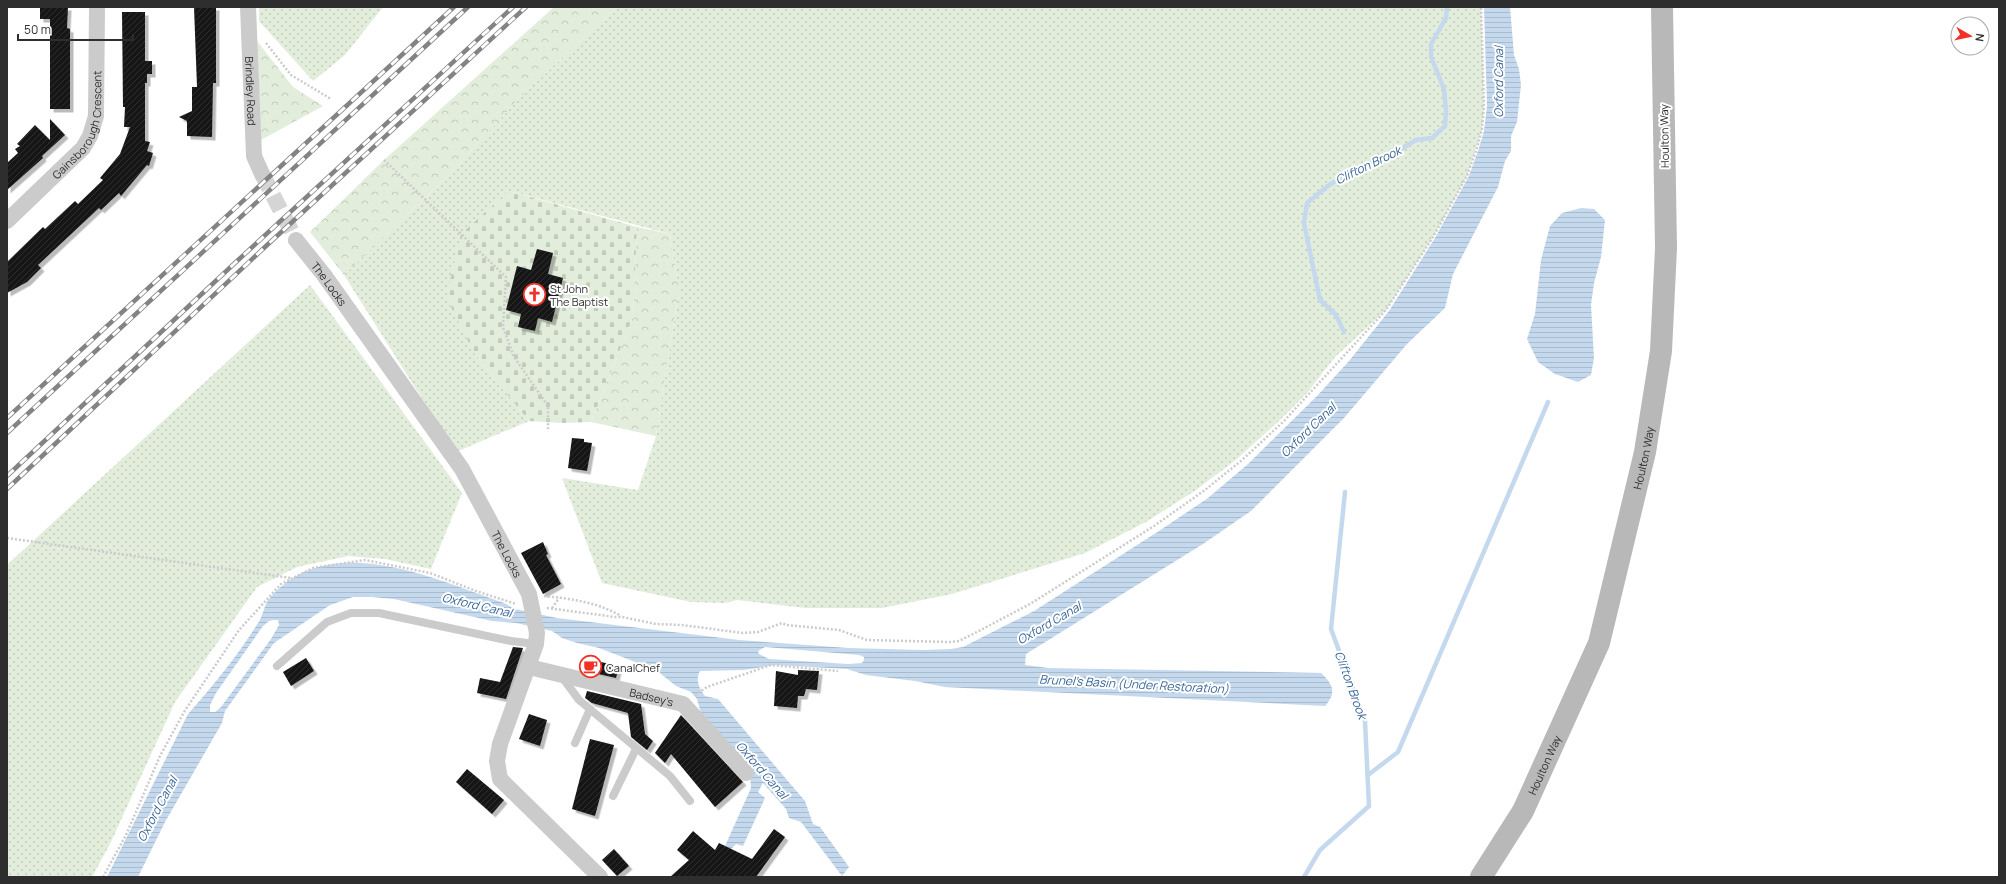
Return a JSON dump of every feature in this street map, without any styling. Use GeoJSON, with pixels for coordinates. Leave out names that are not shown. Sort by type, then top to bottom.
{"type":"FeatureCollection","features":[{"type":"Feature","properties":{"kind":"street","name":"Gainsborough Crescent"},"geometry":{"type":"LineString","coordinates":[[7,221],[83,148],[90,136],[96,116],[96,7]]}},
{"type":"Feature","properties":{"kind":"street","name":"Houlton Way"},"geometry":{"type":"LineString","coordinates":[[1481,877],[1523,811],[1599,643],[1645,452],[1661,351],[1666,248],[1662,7]]}},
{"type":"Feature","properties":{"kind":"street","name":"Brindley Road"},"geometry":{"type":"LineString","coordinates":[[248,13],[254,156],[262,174]]}},
{"type":"Feature","properties":{"kind":"street","name":"The Locks"},"geometry":{"type":"LineString","coordinates":[[296,240],[324,275],[462,469],[526,599],[537,638],[529,667],[500,744],[497,761],[500,779],[600,877]]}},
{"type":"Feature","properties":{"kind":"street","name":"Badsey's"},"geometry":{"type":"LineString","coordinates":[[529,667],[683,704],[746,772]]}},
{"type":"Feature","properties":{"kind":"lane"},"geometry":{"type":"LineString","coordinates":[[277,666],[327,622],[351,613],[379,613],[510,641],[537,638]]}},
{"type":"Feature","properties":{"kind":"lane"},"geometry":{"type":"LineString","coordinates":[[560,675],[579,700],[670,776],[690,801]]}},
{"type":"Feature","properties":{"kind":"lane"},"geometry":{"type":"LineString","coordinates":[[575,743],[590,709]]}},
{"type":"Feature","properties":{"kind":"lane"},"geometry":{"type":"LineString","coordinates":[[613,796],[636,749]]}},
{"type":"Feature","properties":{"kind":"path"},"geometry":{"type":"LineString","coordinates":[[103,877],[126,835],[169,739],[201,685],[239,630],[274,590],[291,578],[313,568],[365,560],[430,573],[476,591],[526,599],[559,598],[588,602],[606,607],[622,616],[656,624],[743,633],[758,632],[782,623],[786,625],[840,630],[867,640],[950,642],[959,641],[1030,604],[1154,526],[1242,460],[1284,421],[1386,310],[1407,280],[1467,176],[1477,148],[1482,129],[1484,106],[1481,7]]}},
{"type":"Feature","properties":{"kind":"path"},"geometry":{"type":"LineString","coordinates":[[248,13],[290,75],[331,99]]}},
{"type":"Feature","properties":{"kind":"path"},"geometry":{"type":"LineString","coordinates":[[384,160],[506,277],[503,327],[514,357],[548,406],[548,430]]}},
{"type":"Feature","properties":{"kind":"path"},"geometry":{"type":"LineString","coordinates":[[7,538],[291,578]]}},
{"type":"Feature","properties":{"kind":"path"},"geometry":{"type":"LineString","coordinates":[[552,608],[559,598]]}},
{"type":"Feature","properties":{"kind":"path"},"geometry":{"type":"LineString","coordinates":[[546,608],[615,617],[622,616]]}},
{"type":"Feature","properties":{"kind":"path"},"geometry":{"type":"LineString","coordinates":[[707,687],[771,666],[838,671]]}},
{"type":"Feature","properties":{"kind":"green space"},"geometry":{"type":"Polygon","coordinates":[[[259,7],[383,7],[345,55],[313,81],[259,21],[259,7]]]}},
{"type":"Feature","properties":{"kind":"green space"},"geometry":{"type":"Polygon","coordinates":[[[554,7],[617,7],[522,95],[450,174],[344,275],[310,232],[384,160],[554,7]]]}},
{"type":"Feature","properties":{"kind":"green space"},"geometry":{"type":"Polygon","coordinates":[[[617,7],[1481,7],[1484,106],[1482,129],[1467,176],[1433,237],[1386,310],[1335,357],[1307,393],[1279,421],[1237,459],[1196,490],[1146,522],[1085,553],[952,594],[882,608],[806,608],[737,600],[725,603],[691,602],[602,583],[562,478],[638,490],[656,436],[679,290],[670,234],[509,191],[474,353],[529,421],[456,452],[344,275],[450,174],[522,95],[617,7]]]}},
{"type":"Feature","properties":{"kind":"green space"},"geometry":{"type":"Polygon","coordinates":[[[257,41],[293,87],[323,106],[261,140],[257,41]]]}},
{"type":"Feature","properties":{"kind":"green space"},"geometry":{"type":"Polygon","coordinates":[[[509,191],[637,227],[633,317],[591,422],[562,423],[529,421],[474,353],[446,297],[461,234],[509,191]]]}},
{"type":"Feature","properties":{"kind":"green space"},"geometry":{"type":"Polygon","coordinates":[[[637,227],[670,234],[679,290],[656,436],[591,422],[633,317],[637,227]]]}},
{"type":"Feature","properties":{"kind":"green space"},"geometry":{"type":"Polygon","coordinates":[[[310,285],[462,493],[431,569],[385,559],[348,556],[297,567],[257,587],[175,702],[110,844],[92,877],[7,877],[7,565],[310,285]]]}},
{"type":"Feature","properties":{"kind":"water"},"geometry":{"type":"Polygon","coordinates":[[[1484,7],[1510,7],[1514,55],[1519,69],[1521,85],[1517,122],[1511,136],[1511,151],[1505,161],[1498,187],[1453,274],[1445,308],[1407,344],[1344,418],[1251,511],[1203,544],[1026,654],[1025,665],[1048,668],[1321,673],[1331,685],[1332,689],[1331,697],[1325,706],[945,687],[915,681],[866,675],[847,669],[775,665],[744,670],[700,671],[698,684],[705,696],[718,699],[805,801],[813,824],[820,827],[849,867],[842,876],[801,822],[789,818],[786,809],[763,783],[758,792],[765,798],[743,846],[736,844],[730,850],[725,846],[751,788],[750,775],[701,713],[697,699],[691,692],[676,686],[656,670],[599,648],[562,638],[552,631],[516,623],[492,621],[394,599],[353,597],[330,605],[274,643],[225,711],[222,723],[165,822],[138,877],[107,877],[188,714],[242,647],[260,620],[269,599],[293,578],[321,566],[351,563],[383,565],[415,572],[504,603],[515,609],[557,618],[739,640],[848,648],[924,650],[963,647],[1034,611],[1208,498],[1248,464],[1317,396],[1349,361],[1389,311],[1435,238],[1469,176],[1484,131],[1487,106],[1484,7]],[[278,620],[269,621],[263,626],[216,693],[210,705],[210,712],[215,712],[221,707],[271,639],[279,625],[278,620]],[[765,647],[758,651],[759,654],[769,659],[848,664],[862,663],[864,660],[864,657],[859,655],[765,647]]]}},
{"type":"Feature","properties":{"kind":"water"},"geometry":{"type":"Polygon","coordinates":[[[1581,208],[1594,209],[1605,220],[1601,257],[1594,283],[1591,305],[1594,358],[1591,375],[1578,382],[1555,374],[1538,362],[1527,339],[1535,314],[1541,260],[1550,226],[1562,213],[1581,208]]]}},
{"type":"Feature","properties":{"kind":"building"},"geometry":{"type":"Polygon","coordinates":[[[40,7],[68,7],[67,28],[70,29],[70,109],[50,109],[50,19],[40,19],[40,7]]]}},
{"type":"Feature","properties":{"kind":"building"},"geometry":{"type":"Polygon","coordinates":[[[194,7],[216,7],[216,83],[213,83],[212,137],[187,136],[187,121],[179,117],[192,111],[192,87],[197,87],[194,7]]]}},
{"type":"Feature","properties":{"kind":"building"},"geometry":{"type":"Polygon","coordinates":[[[122,12],[145,12],[145,61],[152,61],[152,74],[147,74],[147,83],[145,83],[145,141],[150,142],[147,151],[153,153],[149,166],[147,165],[121,196],[119,193],[101,210],[99,208],[38,265],[41,268],[27,282],[7,293],[7,262],[43,227],[45,229],[75,201],[78,204],[103,180],[100,178],[120,154],[130,127],[124,127],[125,107],[123,107],[122,12]]]}},
{"type":"Feature","properties":{"kind":"building"},"geometry":{"type":"Polygon","coordinates":[[[50,119],[65,135],[42,156],[43,158],[7,190],[7,163],[18,153],[15,149],[20,146],[17,144],[35,125],[50,140],[50,119]]]}},
{"type":"Feature","properties":{"kind":"building","name":"St John The Baptist"},"geometry":{"type":"Polygon","coordinates":[[[537,249],[553,253],[548,274],[563,278],[552,322],[538,318],[535,331],[518,327],[521,314],[506,310],[517,266],[531,270],[537,249]]]}},
{"type":"Feature","properties":{"kind":"building"},"geometry":{"type":"Polygon","coordinates":[[[572,438],[584,439],[584,442],[592,443],[587,471],[568,468],[572,438]]]}},
{"type":"Feature","properties":{"kind":"building"},"geometry":{"type":"Polygon","coordinates":[[[543,542],[548,554],[546,555],[561,584],[543,594],[521,553],[543,542]]]}},
{"type":"Feature","properties":{"kind":"building"},"geometry":{"type":"Polygon","coordinates":[[[513,647],[523,648],[506,699],[477,693],[480,678],[500,682],[513,647]]]}},
{"type":"Feature","properties":{"kind":"building"},"geometry":{"type":"Polygon","coordinates":[[[306,658],[314,671],[291,686],[283,672],[306,658]]]}},
{"type":"Feature","properties":{"kind":"building"},"geometry":{"type":"Polygon","coordinates":[[[583,658],[619,666],[616,678],[581,670],[583,658]]]}},
{"type":"Feature","properties":{"kind":"building"},"geometry":{"type":"Polygon","coordinates":[[[798,670],[819,671],[817,690],[806,689],[804,696],[798,696],[797,708],[774,706],[776,671],[798,675],[798,670]]]}},
{"type":"Feature","properties":{"kind":"building"},"geometry":{"type":"Polygon","coordinates":[[[587,691],[641,704],[645,734],[653,741],[647,750],[631,737],[628,713],[592,703],[585,698],[587,691]]]}},
{"type":"Feature","properties":{"kind":"building"},"geometry":{"type":"Polygon","coordinates":[[[529,714],[547,720],[540,746],[519,739],[529,714]]]}},
{"type":"Feature","properties":{"kind":"building"},"geometry":{"type":"Polygon","coordinates":[[[681,715],[743,782],[715,807],[671,754],[665,763],[655,753],[681,715]]]}},
{"type":"Feature","properties":{"kind":"building"},"geometry":{"type":"Polygon","coordinates":[[[590,739],[614,745],[595,816],[572,809],[590,739]]]}},
{"type":"Feature","properties":{"kind":"building"},"geometry":{"type":"Polygon","coordinates":[[[467,769],[504,800],[492,814],[456,782],[467,769]]]}},
{"type":"Feature","properties":{"kind":"building"},"geometry":{"type":"Polygon","coordinates":[[[774,829],[785,837],[756,877],[670,877],[689,860],[677,850],[693,831],[715,850],[719,843],[752,859],[774,829]]]}},
{"type":"Feature","properties":{"kind":"building"},"geometry":{"type":"Polygon","coordinates":[[[614,849],[629,866],[617,876],[602,860],[614,849]]]}},
{"type":"Feature","properties":{"kind":"waterway","name":"Clifton Brook"},"geometry":{"type":"LineString","coordinates":[[1344,332],[1336,315],[1320,300],[1304,223],[1307,203],[1329,185],[1365,165],[1381,161],[1416,140],[1432,138],[1445,126],[1446,111],[1444,89],[1431,57],[1431,44],[1446,18],[1447,7]]}},
{"type":"Feature","properties":{"kind":"waterway"},"geometry":{"type":"LineString","coordinates":[[1368,775],[1398,752],[1548,402]]}},
{"type":"Feature","properties":{"kind":"waterway","name":"Clifton Brook"},"geometry":{"type":"LineString","coordinates":[[1304,877],[1320,850],[1369,806],[1365,721],[1331,629],[1345,492]]}},
{"type":"Feature","properties":{"kind":"tunnel"},"geometry":{"type":"LineString","coordinates":[[262,174],[296,240]]}},
{"type":"Feature","properties":{"kind":"railway"},"geometry":{"type":"LineString","coordinates":[[7,418],[454,7]]}},
{"type":"Feature","properties":{"kind":"railway"},"geometry":{"type":"LineString","coordinates":[[7,433],[468,7]]}},
{"type":"Feature","properties":{"kind":"railway"},"geometry":{"type":"LineString","coordinates":[[7,476],[236,262],[513,7]]}},
{"type":"Feature","properties":{"kind":"railway"},"geometry":{"type":"LineString","coordinates":[[7,489],[265,247],[526,7]]}},
{"type":"Feature","properties":{"kind":"place","name":"St John The Baptist"},"geometry":{"type":"Point","coordinates":[535,294]}},
{"type":"Feature","properties":{"kind":"place","name":"CanalChef"},"geometry":{"type":"Point","coordinates":[590,667]}},
{"type":"Feature","properties":{"kind":"water label","name":"Oxford Canal"},"geometry":{"type":"Point","coordinates":[1498,82]}},
{"type":"Feature","properties":{"kind":"water label","name":"Oxford Canal"},"geometry":{"type":"Point","coordinates":[1308,430]}},
{"type":"Feature","properties":{"kind":"water label","name":"Oxford Canal"},"geometry":{"type":"Point","coordinates":[477,605]}},
{"type":"Feature","properties":{"kind":"water label","name":"Oxford Canal"},"geometry":{"type":"Point","coordinates":[1049,623]}},
{"type":"Feature","properties":{"kind":"water label","name":"Brunel's Basin (Under Restoration)"},"geometry":{"type":"Point","coordinates":[1134,684]}},
{"type":"Feature","properties":{"kind":"water label","name":"Oxford Canal"},"geometry":{"type":"Point","coordinates":[762,770]}},
{"type":"Feature","properties":{"kind":"water label","name":"Oxford Canal"},"geometry":{"type":"Point","coordinates":[157,809]}}]}
